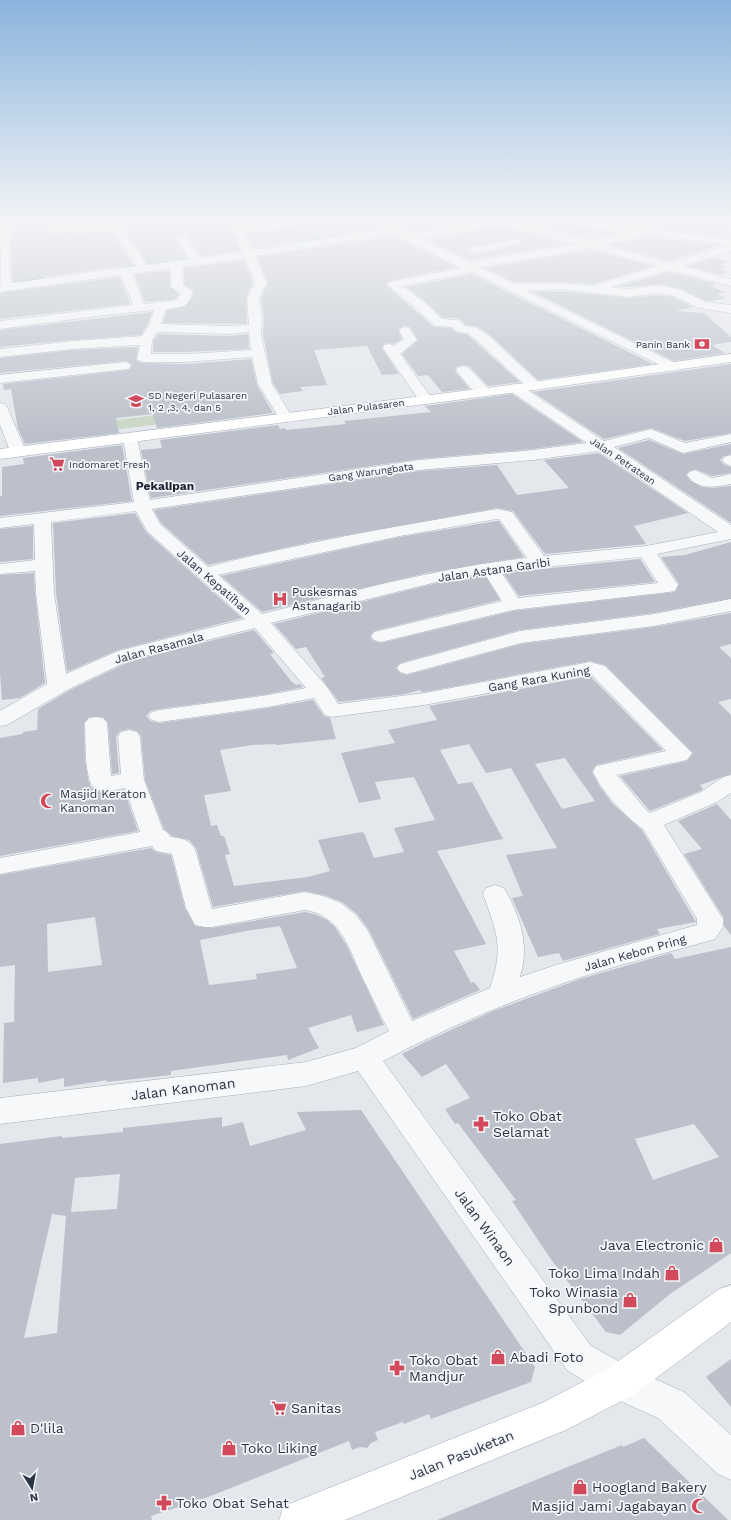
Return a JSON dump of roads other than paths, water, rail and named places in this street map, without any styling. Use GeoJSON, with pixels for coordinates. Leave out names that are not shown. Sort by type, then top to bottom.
{"type":"FeatureCollection","features":[{"type":"Feature","properties":{"kind":"main road","name":"Jalan Pulasaren"},"geometry":{"type":"LineString","coordinates":[[0,454],[534,386],[731,358]]}},
{"type":"Feature","properties":{"kind":"main road","name":"Jalan Pasuketan"},"geometry":{"type":"LineString","coordinates":[[298,1520],[541,1423],[620,1382],[731,1301]]}},
{"type":"Feature","properties":{"kind":"street"},"geometry":{"type":"LineString","coordinates":[[134,293],[138,302],[138,308]]}},
{"type":"Feature","properties":{"kind":"street"},"geometry":{"type":"LineString","coordinates":[[0,325],[180,303],[187,293]]}},
{"type":"Feature","properties":{"kind":"street"},"geometry":{"type":"LineString","coordinates":[[255,293],[253,298],[256,318],[255,328],[258,353],[265,384],[286,418]]}},
{"type":"Feature","properties":{"kind":"street"},"geometry":{"type":"LineString","coordinates":[[404,293],[420,305],[438,323],[455,323],[461,329],[472,330],[500,353],[534,386]]}},
{"type":"Feature","properties":{"kind":"street"},"geometry":{"type":"LineString","coordinates":[[522,293],[672,367]]}},
{"type":"Feature","properties":{"kind":"street"},"geometry":{"type":"LineString","coordinates":[[677,293],[703,305],[731,309]]}},
{"type":"Feature","properties":{"kind":"street"},"geometry":{"type":"LineString","coordinates":[[0,353],[145,340],[148,339],[161,306]]}},
{"type":"Feature","properties":{"kind":"street"},"geometry":{"type":"LineString","coordinates":[[0,334],[35,329],[36,328],[33,321]]}},
{"type":"Feature","properties":{"kind":"street"},"geometry":{"type":"LineString","coordinates":[[153,328],[229,330],[255,328]]}},
{"type":"Feature","properties":{"kind":"street"},"geometry":{"type":"LineString","coordinates":[[405,331],[411,340],[391,350],[426,400]]}},
{"type":"Feature","properties":{"kind":"street"},"geometry":{"type":"LineString","coordinates":[[145,340],[147,342],[144,358],[187,358],[258,353]]}},
{"type":"Feature","properties":{"kind":"street"},"geometry":{"type":"LineString","coordinates":[[0,379],[124,366]]}},
{"type":"Feature","properties":{"kind":"street"},"geometry":{"type":"LineString","coordinates":[[463,370],[484,392]]}},
{"type":"Feature","properties":{"kind":"street","name":"Jalan Petratean"},"geometry":{"type":"LineString","coordinates":[[515,388],[731,534]]}},
{"type":"Feature","properties":{"kind":"street"},"geometry":{"type":"LineString","coordinates":[[0,406],[18,451]]}},
{"type":"Feature","properties":{"kind":"street","name":"Gang Warungbata"},"geometry":{"type":"LineString","coordinates":[[0,522],[42,519],[419,465],[533,455],[601,446],[651,433],[683,448],[731,438]]}},
{"type":"Feature","properties":{"kind":"street","name":"Jalan Kepatihan"},"geometry":{"type":"LineString","coordinates":[[130,438],[142,505],[146,516],[153,527],[260,622],[320,691],[332,711]]}},
{"type":"Feature","properties":{"kind":"street"},"geometry":{"type":"LineString","coordinates":[[695,475],[708,482],[731,479]]}},
{"type":"Feature","properties":{"kind":"street"},"geometry":{"type":"LineString","coordinates":[[204,573],[243,563],[400,531],[497,514],[506,516],[539,562]]}},
{"type":"Feature","properties":{"kind":"street"},"geometry":{"type":"LineString","coordinates":[[42,519],[44,593],[64,688]]}},
{"type":"Feature","properties":{"kind":"street","name":"Jalan Astana Garibi"},"geometry":{"type":"LineString","coordinates":[[260,622],[360,595],[449,574],[484,568],[646,551],[731,534]]}},
{"type":"Feature","properties":{"kind":"street"},"geometry":{"type":"LineString","coordinates":[[381,636],[513,604],[669,587],[670,584],[646,551]]}},
{"type":"Feature","properties":{"kind":"street"},"geometry":{"type":"LineString","coordinates":[[0,569],[43,565]]}},
{"type":"Feature","properties":{"kind":"street"},"geometry":{"type":"LineString","coordinates":[[495,576],[513,604]]}},
{"type":"Feature","properties":{"kind":"street"},"geometry":{"type":"LineString","coordinates":[[407,668],[520,637],[654,620],[731,605]]}},
{"type":"Feature","properties":{"kind":"street","name":"Jalan Rasamala"},"geometry":{"type":"LineString","coordinates":[[0,720],[125,655],[260,622]]}},
{"type":"Feature","properties":{"kind":"street","name":"Gang Rara Kuning"},"geometry":{"type":"LineString","coordinates":[[332,711],[424,699],[594,668],[598,670],[681,752],[679,755],[604,771],[606,777],[638,816],[651,824]]}},
{"type":"Feature","properties":{"kind":"street"},"geometry":{"type":"LineString","coordinates":[[159,716],[268,701],[320,691]]}},
{"type":"Feature","properties":{"kind":"street"},"geometry":{"type":"LineString","coordinates":[[96,723],[96,752],[100,781],[103,784],[133,780]]}},
{"type":"Feature","properties":{"kind":"street"},"geometry":{"type":"LineString","coordinates":[[129,737],[133,780],[154,836]]}},
{"type":"Feature","properties":{"kind":"street"},"geometry":{"type":"LineString","coordinates":[[651,824],[656,819],[709,797],[731,782]]}},
{"type":"Feature","properties":{"kind":"street","name":"Jalan Kebon Pring"},"geometry":{"type":"LineString","coordinates":[[364,1057],[405,1036],[501,995],[556,975],[706,932],[710,927],[710,919],[651,824]]}},
{"type":"Feature","properties":{"kind":"street"},"geometry":{"type":"LineString","coordinates":[[0,866],[154,836],[160,838],[164,845],[182,847],[199,908],[204,918],[212,918],[305,902],[318,903],[334,910],[349,924],[363,945],[371,966],[405,1036]]}},
{"type":"Feature","properties":{"kind":"street"},"geometry":{"type":"LineString","coordinates":[[495,894],[510,935],[512,948],[510,967],[501,995]]}},
{"type":"Feature","properties":{"kind":"street","name":"Jalan Kanoman"},"geometry":{"type":"LineString","coordinates":[[0,1111],[306,1074],[364,1057]]}},
{"type":"Feature","properties":{"kind":"street","name":"Jalan Winaon"},"geometry":{"type":"LineString","coordinates":[[364,1057],[579,1358],[620,1382],[671,1405],[731,1461]]}},
{"type":"Feature","properties":{"kind":"place","name":"Panin Bank"},"geometry":{"type":"Point","coordinates":[702,344]}},
{"type":"Feature","properties":{"kind":"place","name":"SD Negeri Pulasaren 1, 2 ,3, 4, dan 5"},"geometry":{"type":"Point","coordinates":[136,401]}},
{"type":"Feature","properties":{"kind":"place","name":"Indomaret Fresh"},"geometry":{"type":"Point","coordinates":[57,464]}},
{"type":"Feature","properties":{"kind":"place","name":"Puskesmas Astanagarib"},"geometry":{"type":"Point","coordinates":[280,599]}},
{"type":"Feature","properties":{"kind":"place","name":"Masjid Keraton Kanoman"},"geometry":{"type":"Point","coordinates":[48,801]}},
{"type":"Feature","properties":{"kind":"place","name":"Toko Obat Selamat"},"geometry":{"type":"Point","coordinates":[481,1124]}},
{"type":"Feature","properties":{"kind":"place","name":"Java Electronic"},"geometry":{"type":"Point","coordinates":[716,1245]}},
{"type":"Feature","properties":{"kind":"place","name":"Toko Lima Indah"},"geometry":{"type":"Point","coordinates":[672,1273]}},
{"type":"Feature","properties":{"kind":"place","name":"Toko Winasia Spunbond"},"geometry":{"type":"Point","coordinates":[630,1300]}},
{"type":"Feature","properties":{"kind":"place","name":"Abadi Foto"},"geometry":{"type":"Point","coordinates":[498,1357]}},
{"type":"Feature","properties":{"kind":"place","name":"Toko Obat Mandjur"},"geometry":{"type":"Point","coordinates":[397,1368]}},
{"type":"Feature","properties":{"kind":"place","name":"Sanitas"},"geometry":{"type":"Point","coordinates":[279,1408]}},
{"type":"Feature","properties":{"kind":"place","name":"D'lila"},"geometry":{"type":"Point","coordinates":[18,1428]}},
{"type":"Feature","properties":{"kind":"place","name":"Toko Liking"},"geometry":{"type":"Point","coordinates":[229,1448]}},
{"type":"Feature","properties":{"kind":"place","name":"Hoogland Bakery"},"geometry":{"type":"Point","coordinates":[580,1487]}},
{"type":"Feature","properties":{"kind":"place","name":"Toko Obat Sehat"},"geometry":{"type":"Point","coordinates":[164,1503]}},
{"type":"Feature","properties":{"kind":"place","name":"Masjid Jami Jagabayan"},"geometry":{"type":"Point","coordinates":[699,1506]}},
{"type":"Feature","properties":{"kind":"district","name":"Pekalipan"},"geometry":{"type":"Point","coordinates":[165,486]}}]}
